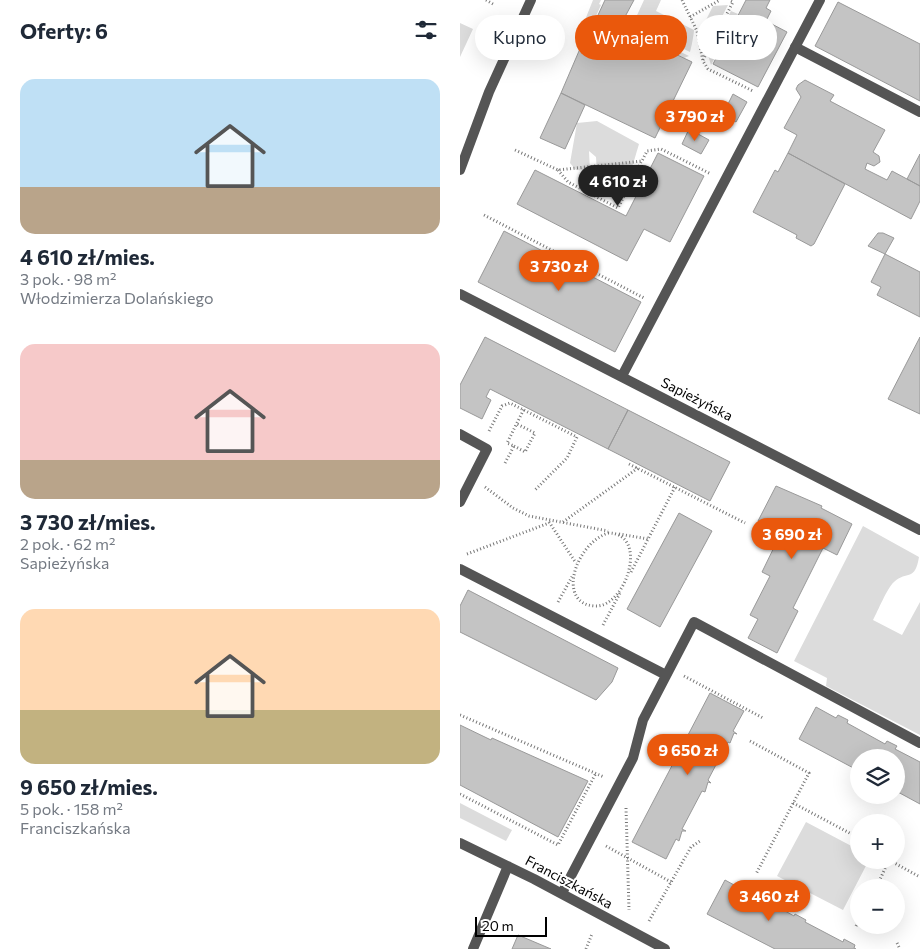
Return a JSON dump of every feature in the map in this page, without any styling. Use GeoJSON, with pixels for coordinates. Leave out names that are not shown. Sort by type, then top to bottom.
{"type":"FeatureCollection","features":[{"type":"Feature","properties":{"kind":"street"},"geometry":{"type":"LineString","coordinates":[[460,170],[489,92],[531,0]]}},
{"type":"Feature","properties":{"kind":"street"},"geometry":{"type":"LineString","coordinates":[[622,376],[820,0]]}},
{"type":"Feature","properties":{"kind":"street"},"geometry":{"type":"LineString","coordinates":[[795,48],[920,112]]}},
{"type":"Feature","properties":{"kind":"street","name":"Sapieżyńska"},"geometry":{"type":"LineString","coordinates":[[460,294],[920,530]]}},
{"type":"Feature","properties":{"kind":"street"},"geometry":{"type":"LineString","coordinates":[[460,434],[487,449],[460,502]]}},
{"type":"Feature","properties":{"kind":"street"},"geometry":{"type":"LineString","coordinates":[[460,569],[596,639],[668,672]]}},
{"type":"Feature","properties":{"kind":"street"},"geometry":{"type":"LineString","coordinates":[[562,893],[634,758],[643,720],[694,622],[920,743]]}},
{"type":"Feature","properties":{"kind":"street","name":"Franciszkańska"},"geometry":{"type":"LineString","coordinates":[[460,843],[562,893],[665,949]]}},
{"type":"Feature","properties":{"kind":"street"},"geometry":{"type":"LineString","coordinates":[[473,949],[508,866]]}},
{"type":"Feature","properties":{"kind":"path"},"geometry":{"type":"LineString","coordinates":[[486,0],[493,4]]}},
{"type":"Feature","properties":{"kind":"path"},"geometry":{"type":"LineString","coordinates":[[682,0],[697,31],[703,61],[708,69],[757,93]]}},
{"type":"Feature","properties":{"kind":"path"},"geometry":{"type":"LineString","coordinates":[[690,17],[720,0]]}},
{"type":"Feature","properties":{"kind":"path"},"geometry":{"type":"LineString","coordinates":[[703,61],[733,2],[730,0]]}},
{"type":"Feature","properties":{"kind":"path"},"geometry":{"type":"LineString","coordinates":[[515,150],[558,170],[568,182],[618,208],[647,151],[661,149],[714,176]]}},
{"type":"Feature","properties":{"kind":"path"},"geometry":{"type":"LineString","coordinates":[[558,170],[642,161]]}},
{"type":"Feature","properties":{"kind":"path"},"geometry":{"type":"LineString","coordinates":[[484,215],[649,300]]}},
{"type":"Feature","properties":{"kind":"path"},"geometry":{"type":"LineString","coordinates":[[484,434],[490,429],[504,405],[510,403],[577,437],[567,458],[534,491]]}},
{"type":"Feature","properties":{"kind":"path"},"geometry":{"type":"LineString","coordinates":[[517,424],[535,433],[525,452],[507,443],[524,409]]}},
{"type":"Feature","properties":{"kind":"path"},"geometry":{"type":"LineString","coordinates":[[505,463],[514,446]]}},
{"type":"Feature","properties":{"kind":"path"},"geometry":{"type":"LineString","coordinates":[[629,464],[745,523]]}},
{"type":"Feature","properties":{"kind":"path"},"geometry":{"type":"LineString","coordinates":[[563,522],[638,468]]}},
{"type":"Feature","properties":{"kind":"path"},"geometry":{"type":"LineString","coordinates":[[473,477],[512,508],[529,516],[549,522],[563,522],[648,539]]}},
{"type":"Feature","properties":{"kind":"path"},"geometry":{"type":"LineString","coordinates":[[596,639],[675,487]]}},
{"type":"Feature","properties":{"kind":"path"},"geometry":{"type":"LineString","coordinates":[[460,557],[549,522]]}},
{"type":"Feature","properties":{"kind":"path"},"geometry":{"type":"LineString","coordinates":[[549,522],[576,563]]}},
{"type":"Feature","properties":{"kind":"path"},"geometry":{"type":"LineString","coordinates":[[551,616],[574,572],[581,553],[595,539],[608,533],[614,533],[622,536],[630,550],[629,572],[625,583],[609,601],[598,607],[592,606],[580,599],[576,593],[574,572]]}},
{"type":"Feature","properties":{"kind":"path"},"geometry":{"type":"LineString","coordinates":[[668,672],[763,718]]}},
{"type":"Feature","properties":{"kind":"path"},"geometry":{"type":"LineString","coordinates":[[460,714],[626,786],[629,910]]}},
{"type":"Feature","properties":{"kind":"path"},"geometry":{"type":"LineString","coordinates":[[750,742],[810,773],[756,874]]}},
{"type":"Feature","properties":{"kind":"path"},"geometry":{"type":"LineString","coordinates":[[460,794],[558,845],[596,773]]}},
{"type":"Feature","properties":{"kind":"path"},"geometry":{"type":"LineString","coordinates":[[793,804],[850,833]]}},
{"type":"Feature","properties":{"kind":"path"},"geometry":{"type":"LineString","coordinates":[[591,838],[671,882]]}},
{"type":"Feature","properties":{"kind":"path"},"geometry":{"type":"LineString","coordinates":[[649,921],[691,847],[700,841]]}},
{"type":"Feature","properties":{"kind":"path"},"geometry":{"type":"LineString","coordinates":[[905,869],[920,877]]}},
{"type":"Feature","properties":{"kind":"path"},"geometry":{"type":"LineString","coordinates":[[586,949],[592,934]]}},
{"type":"Feature","properties":{"kind":"path"},"geometry":{"type":"LineString","coordinates":[[897,943],[900,949]]}},
{"type":"Feature","properties":{"kind":"shaded area"},"geometry":{"type":"Polygon","coordinates":[[[593,0],[601,0],[596,15],[587,15],[593,0]]]}},
{"type":"Feature","properties":{"kind":"shaded area"},"geometry":{"type":"Polygon","coordinates":[[[644,0],[661,0],[656,11],[664,15],[637,15],[644,0]]]}},
{"type":"Feature","properties":{"kind":"shaded area"},"geometry":{"type":"Polygon","coordinates":[[[728,5],[723,15],[708,15],[713,6],[728,5]]]}},
{"type":"Feature","properties":{"kind":"shaded area"},"geometry":{"type":"Polygon","coordinates":[[[731,11],[738,14],[737,15],[729,15],[731,11]]]}},
{"type":"Feature","properties":{"kind":"shaded area"},"geometry":{"type":"Polygon","coordinates":[[[460,23],[473,29],[460,57],[460,23]]]}},
{"type":"Feature","properties":{"kind":"shaded area"},"geometry":{"type":"Polygon","coordinates":[[[687,26],[694,30],[690,52],[687,51],[687,26]]]}},
{"type":"Feature","properties":{"kind":"shaded area"},"geometry":{"type":"Polygon","coordinates":[[[597,121],[639,144],[627,177],[611,192],[608,176],[597,173],[596,157],[589,151],[590,171],[576,170],[570,163],[577,123],[597,121]]]}},
{"type":"Feature","properties":{"kind":"shaded area"},"geometry":{"type":"Polygon","coordinates":[[[863,526],[919,557],[913,573],[891,585],[873,620],[902,635],[920,602],[920,735],[826,686],[827,678],[794,661],[863,526]]]}},
{"type":"Feature","properties":{"kind":"shaded area"},"geometry":{"type":"Polygon","coordinates":[[[460,803],[512,830],[506,841],[460,818],[460,803]]]}},
{"type":"Feature","properties":{"kind":"shaded area"},"geometry":{"type":"Polygon","coordinates":[[[806,822],[850,845],[850,869],[864,869],[859,879],[850,879],[850,897],[843,910],[777,876],[806,822]]]}},
{"type":"Feature","properties":{"kind":"building"},"geometry":{"type":"Polygon","coordinates":[[[605,0],[634,0],[626,15],[598,15],[605,0]]]}},
{"type":"Feature","properties":{"kind":"building"},"geometry":{"type":"Polygon","coordinates":[[[746,0],[770,0],[766,8],[771,11],[769,15],[738,15],[746,0]]]}},
{"type":"Feature","properties":{"kind":"building"},"geometry":{"type":"Polygon","coordinates":[[[838,2],[920,44],[920,101],[815,46],[838,2]]]}},
{"type":"Feature","properties":{"kind":"building"},"geometry":{"type":"Polygon","coordinates":[[[777,27],[787,32],[777,51],[777,27]]]}},
{"type":"Feature","properties":{"kind":"building"},"geometry":{"type":"Polygon","coordinates":[[[575,60],[687,60],[692,62],[655,138],[561,93],[575,60]]]}},
{"type":"Feature","properties":{"kind":"building"},"geometry":{"type":"Polygon","coordinates":[[[715,60],[772,60],[758,87],[713,64],[715,60]]]}},
{"type":"Feature","properties":{"kind":"building"},"geometry":{"type":"Polygon","coordinates":[[[805,80],[834,95],[830,101],[885,130],[873,152],[879,156],[880,162],[874,166],[867,163],[865,169],[887,180],[892,171],[920,186],[920,201],[911,219],[788,153],[797,135],[784,128],[801,97],[796,89],[805,80]]]}},
{"type":"Feature","properties":{"kind":"building"},"geometry":{"type":"Polygon","coordinates":[[[561,93],[585,105],[565,149],[540,138],[561,93]]]}},
{"type":"Feature","properties":{"kind":"building"},"geometry":{"type":"Polygon","coordinates":[[[733,94],[747,102],[736,122],[723,114],[733,94]]]}},
{"type":"Feature","properties":{"kind":"building"},"geometry":{"type":"Polygon","coordinates":[[[689,129],[709,140],[701,154],[682,144],[689,129]]]}},
{"type":"Feature","properties":{"kind":"building"},"geometry":{"type":"Polygon","coordinates":[[[658,153],[704,176],[670,242],[644,229],[627,261],[517,204],[535,170],[626,216],[658,153]]]}},
{"type":"Feature","properties":{"kind":"building"},"geometry":{"type":"Polygon","coordinates":[[[788,153],[845,184],[814,244],[811,246],[796,238],[797,235],[753,212],[775,170],[778,172],[788,153]]]}},
{"type":"Feature","properties":{"kind":"building"},"geometry":{"type":"Polygon","coordinates":[[[920,154],[920,186],[907,179],[920,154]]]}},
{"type":"Feature","properties":{"kind":"building"},"geometry":{"type":"Polygon","coordinates":[[[504,231],[641,302],[615,352],[478,282],[504,231]]]}},
{"type":"Feature","properties":{"kind":"building"},"geometry":{"type":"Polygon","coordinates":[[[878,233],[894,238],[885,254],[868,246],[878,233]]]}},
{"type":"Feature","properties":{"kind":"building"},"geometry":{"type":"Polygon","coordinates":[[[885,254],[920,272],[920,317],[877,295],[881,287],[871,282],[885,254]]]}},
{"type":"Feature","properties":{"kind":"building"},"geometry":{"type":"Polygon","coordinates":[[[485,337],[628,410],[608,449],[490,389],[486,397],[491,400],[482,419],[460,408],[460,385],[485,337]]]}},
{"type":"Feature","properties":{"kind":"building"},"geometry":{"type":"Polygon","coordinates":[[[920,337],[920,414],[888,399],[920,337]]]}},
{"type":"Feature","properties":{"kind":"building"},"geometry":{"type":"Polygon","coordinates":[[[628,410],[730,462],[710,501],[608,449],[628,410]]]}},
{"type":"Feature","properties":{"kind":"building"},"geometry":{"type":"Polygon","coordinates":[[[776,486],[822,506],[821,508],[852,524],[837,555],[823,548],[793,608],[798,611],[777,653],[748,638],[758,619],[750,615],[770,576],[762,572],[781,533],[758,521],[776,486]]]}},
{"type":"Feature","properties":{"kind":"building"},"geometry":{"type":"Polygon","coordinates":[[[679,513],[712,531],[660,627],[627,609],[679,513]]]}},
{"type":"Feature","properties":{"kind":"building"},"geometry":{"type":"Polygon","coordinates":[[[468,590],[618,668],[612,682],[596,700],[460,632],[460,606],[468,590]]]}},
{"type":"Feature","properties":{"kind":"building"},"geometry":{"type":"Polygon","coordinates":[[[710,693],[744,711],[733,731],[737,734],[734,733],[730,743],[728,742],[708,780],[711,783],[708,782],[705,792],[702,791],[682,829],[686,831],[682,831],[679,841],[676,839],[666,859],[632,842],[710,693]]]}},
{"type":"Feature","properties":{"kind":"building"},"geometry":{"type":"Polygon","coordinates":[[[816,707],[836,718],[838,715],[848,720],[847,723],[885,744],[887,741],[897,746],[895,749],[850,749],[850,766],[799,739],[816,707]]]}},
{"type":"Feature","properties":{"kind":"building"},"geometry":{"type":"Polygon","coordinates":[[[460,725],[588,781],[558,837],[460,785],[460,725]]]}},
{"type":"Feature","properties":{"kind":"building"},"geometry":{"type":"Polygon","coordinates":[[[905,754],[920,762],[920,804],[905,796],[905,754]]]}},
{"type":"Feature","properties":{"kind":"building"},"geometry":{"type":"Polygon","coordinates":[[[725,880],[745,891],[746,889],[794,916],[795,914],[806,920],[805,922],[843,942],[844,939],[855,945],[854,948],[856,949],[775,949],[707,914],[725,880]]]}},
{"type":"Feature","properties":{"kind":"building"},"geometry":{"type":"Polygon","coordinates":[[[518,935],[551,949],[512,949],[518,935]]]}}]}
